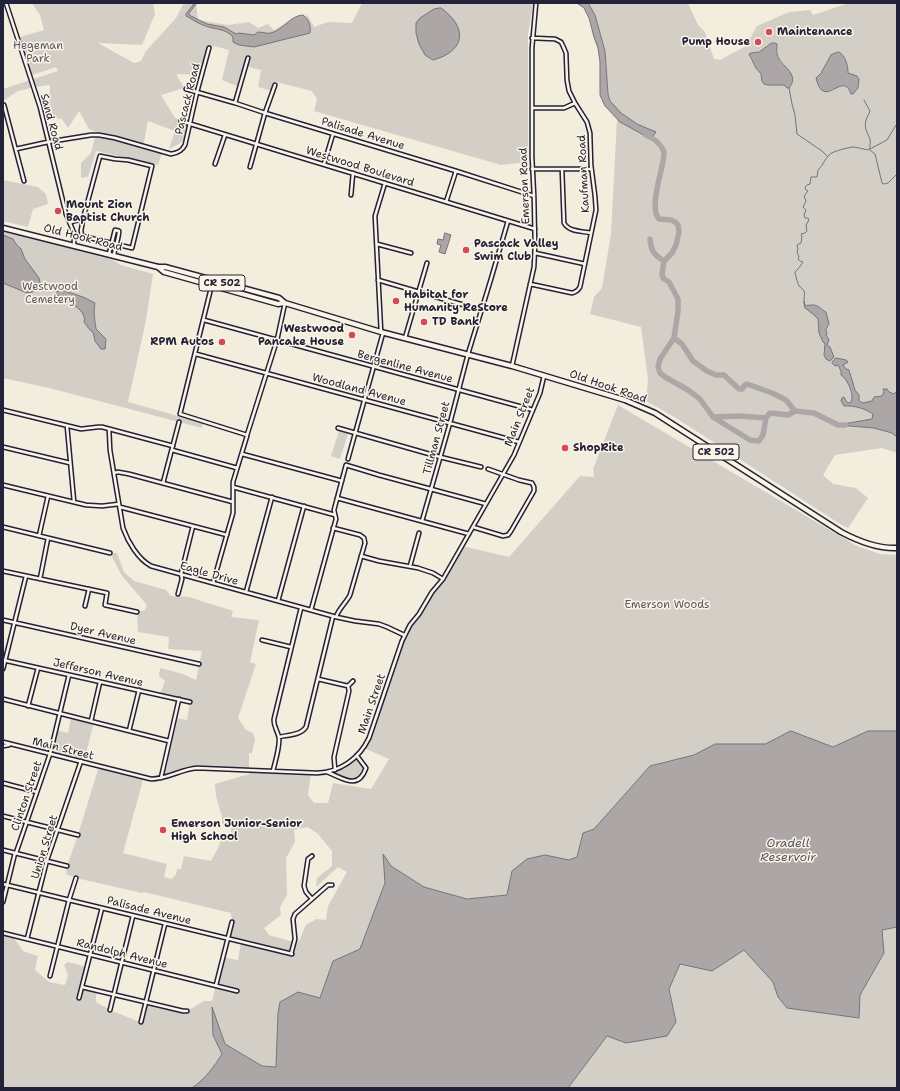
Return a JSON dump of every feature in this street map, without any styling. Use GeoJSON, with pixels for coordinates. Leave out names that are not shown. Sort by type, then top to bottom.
{"type":"FeatureCollection","features":[{"type":"Feature","properties":{"kind":"main road","name":"Old Hook Road"},"geometry":{"type":"LineString","coordinates":[[3,228],[158,267],[165,267],[279,298],[285,303],[382,332],[512,366],[625,400],[655,413],[837,530],[870,544],[897,548]]}},
{"type":"Feature","properties":{"kind":"main road","name":"Old Hook Road"},"geometry":{"type":"LineString","coordinates":[[158,267],[164,272],[278,304],[285,303]]}},
{"type":"Feature","properties":{"kind":"street","name":"Sand Road"},"geometry":{"type":"LineString","coordinates":[[6,3],[36,96],[74,233],[74,245]]}},
{"type":"Feature","properties":{"kind":"street","name":"Emerson Road"},"geometry":{"type":"LineString","coordinates":[[512,366],[534,267],[535,253],[532,169],[532,38],[536,3]]}},
{"type":"Feature","properties":{"kind":"street","name":"Kaufman Road"},"geometry":{"type":"LineString","coordinates":[[530,284],[569,292],[574,292],[580,287],[595,218],[596,203],[591,169],[591,139],[589,128],[575,103],[568,86],[566,53],[561,42],[555,39],[532,38]]}},
{"type":"Feature","properties":{"kind":"street","name":"Pascack Road"},"geometry":{"type":"LineString","coordinates":[[16,150],[48,142],[99,135],[176,154],[183,149],[185,145],[209,48]]}},
{"type":"Feature","properties":{"kind":"street"},"geometry":{"type":"LineString","coordinates":[[235,103],[248,58]]}},
{"type":"Feature","properties":{"kind":"street"},"geometry":{"type":"LineString","coordinates":[[250,167],[275,85]]}},
{"type":"Feature","properties":{"kind":"street","name":"Palisade Avenue"},"geometry":{"type":"LineString","coordinates":[[186,89],[534,196]]}},
{"type":"Feature","properties":{"kind":"street"},"geometry":{"type":"LineString","coordinates":[[532,108],[564,108],[575,103]]}},
{"type":"Feature","properties":{"kind":"street"},"geometry":{"type":"LineString","coordinates":[[4,105],[24,181]]}},
{"type":"Feature","properties":{"kind":"street","name":"Westwood Boulevard"},"geometry":{"type":"LineString","coordinates":[[181,121],[534,229]]}},
{"type":"Feature","properties":{"kind":"street"},"geometry":{"type":"LineString","coordinates":[[324,164],[333,134]]}},
{"type":"Feature","properties":{"kind":"street"},"geometry":{"type":"LineString","coordinates":[[215,164],[225,135]]}},
{"type":"Feature","properties":{"kind":"street"},"geometry":{"type":"LineString","coordinates":[[100,156],[128,160],[152,166],[132,248],[114,244],[82,236],[81,231],[100,156]]}},
{"type":"Feature","properties":{"kind":"street"},"geometry":{"type":"LineString","coordinates":[[532,169],[591,169]]}},
{"type":"Feature","properties":{"kind":"street"},"geometry":{"type":"LineString","coordinates":[[562,169],[564,222],[569,229],[591,233]]}},
{"type":"Feature","properties":{"kind":"street"},"geometry":{"type":"LineString","coordinates":[[446,202],[456,171]]}},
{"type":"Feature","properties":{"kind":"street"},"geometry":{"type":"LineString","coordinates":[[350,195],[353,173]]}},
{"type":"Feature","properties":{"kind":"street"},"geometry":{"type":"LineString","coordinates":[[348,459],[382,332],[375,216],[385,183]]}},
{"type":"Feature","properties":{"kind":"street"},"geometry":{"type":"LineString","coordinates":[[70,223],[83,219]]}},
{"type":"Feature","properties":{"kind":"street","name":"Tillman Street"},"geometry":{"type":"LineString","coordinates":[[422,521],[468,354],[508,221]]}},
{"type":"Feature","properties":{"kind":"street"},"geometry":{"type":"LineString","coordinates":[[111,255],[114,244],[120,233],[119,231],[115,230],[114,244]]}},
{"type":"Feature","properties":{"kind":"street"},"geometry":{"type":"LineString","coordinates":[[377,244],[411,252]]}},
{"type":"Feature","properties":{"kind":"street"},"geometry":{"type":"LineString","coordinates":[[535,253],[585,264]]}},
{"type":"Feature","properties":{"kind":"street"},"geometry":{"type":"LineString","coordinates":[[405,338],[427,263]]}},
{"type":"Feature","properties":{"kind":"street"},"geometry":{"type":"LineString","coordinates":[[212,280],[196,354],[180,414],[247,435]]}},
{"type":"Feature","properties":{"kind":"street"},"geometry":{"type":"LineString","coordinates":[[378,280],[481,310]]}},
{"type":"Feature","properties":{"kind":"street"},"geometry":{"type":"LineString","coordinates":[[213,583],[232,513],[234,502],[234,477],[267,373],[285,303]]}},
{"type":"Feature","properties":{"kind":"street","name":"Bergenline Avenue"},"geometry":{"type":"LineString","coordinates":[[204,320],[533,410]]}},
{"type":"Feature","properties":{"kind":"street","name":"Woodland Avenue"},"geometry":{"type":"LineString","coordinates":[[196,354],[519,442]]}},
{"type":"Feature","properties":{"kind":"street","name":"Main Street"},"geometry":{"type":"LineString","coordinates":[[3,742],[147,778],[171,776],[187,769],[197,768],[316,773],[335,770],[349,763],[358,756],[369,738],[404,636],[432,592],[443,579],[514,455],[540,393],[544,375]]}},
{"type":"Feature","properties":{"kind":"street"},"geometry":{"type":"LineString","coordinates":[[3,410],[80,429],[98,427],[109,429],[173,446]]}},
{"type":"Feature","properties":{"kind":"street"},"geometry":{"type":"LineString","coordinates":[[163,483],[179,422]]}},
{"type":"Feature","properties":{"kind":"street"},"geometry":{"type":"LineString","coordinates":[[67,426],[74,502]]}},
{"type":"Feature","properties":{"kind":"street"},"geometry":{"type":"LineString","coordinates":[[338,428],[355,434],[480,467]]}},
{"type":"Feature","properties":{"kind":"street","name":"Eagle Drive"},"geometry":{"type":"LineString","coordinates":[[109,429],[110,450],[125,533],[139,557],[151,566],[334,617],[355,622],[379,624],[404,636]]}},
{"type":"Feature","properties":{"kind":"street"},"geometry":{"type":"LineString","coordinates":[[3,447],[70,463]]}},
{"type":"Feature","properties":{"kind":"street"},"geometry":{"type":"LineString","coordinates":[[172,450],[237,468]]}},
{"type":"Feature","properties":{"kind":"street"},"geometry":{"type":"LineString","coordinates":[[242,454],[342,481]]}},
{"type":"Feature","properties":{"kind":"street"},"geometry":{"type":"LineString","coordinates":[[311,610],[336,518],[334,510],[346,465],[486,504]]}},
{"type":"Feature","properties":{"kind":"street"},"geometry":{"type":"LineString","coordinates":[[473,527],[503,536],[508,535],[534,490],[532,483],[488,469]]}},
{"type":"Feature","properties":{"kind":"street"},"geometry":{"type":"LineString","coordinates":[[114,473],[118,472],[129,474],[234,502]]}},
{"type":"Feature","properties":{"kind":"street"},"geometry":{"type":"LineString","coordinates":[[3,484],[94,506],[119,505],[227,535]]}},
{"type":"Feature","properties":{"kind":"street"},"geometry":{"type":"LineString","coordinates":[[233,487],[335,514]]}},
{"type":"Feature","properties":{"kind":"street"},"geometry":{"type":"LineString","coordinates":[[39,536],[48,496]]}},
{"type":"Feature","properties":{"kind":"street"},"geometry":{"type":"LineString","coordinates":[[246,592],[272,498]]}},
{"type":"Feature","properties":{"kind":"street"},"geometry":{"type":"LineString","coordinates":[[337,498],[469,534]]}},
{"type":"Feature","properties":{"kind":"street"},"geometry":{"type":"LineString","coordinates":[[278,601],[304,506]]}},
{"type":"Feature","properties":{"kind":"street"},"geometry":{"type":"LineString","coordinates":[[178,594],[182,579],[180,574],[193,526]]}},
{"type":"Feature","properties":{"kind":"street"},"geometry":{"type":"LineString","coordinates":[[3,527],[110,553]]}},
{"type":"Feature","properties":{"kind":"street"},"geometry":{"type":"LineString","coordinates":[[279,738],[300,733],[305,729],[334,617],[350,595],[365,543],[364,538],[362,537],[333,528]]}},
{"type":"Feature","properties":{"kind":"street"},"geometry":{"type":"LineString","coordinates":[[410,566],[419,534]]}},
{"type":"Feature","properties":{"kind":"street"},"geometry":{"type":"LineString","coordinates":[[40,579],[48,538]]}},
{"type":"Feature","properties":{"kind":"street"},"geometry":{"type":"LineString","coordinates":[[361,556],[425,570],[443,579]]}},
{"type":"Feature","properties":{"kind":"street"},"geometry":{"type":"LineString","coordinates":[[3,571],[107,593],[105,605],[137,612]]}},
{"type":"Feature","properties":{"kind":"street"},"geometry":{"type":"LineString","coordinates":[[3,669],[26,576]]}},
{"type":"Feature","properties":{"kind":"street"},"geometry":{"type":"LineString","coordinates":[[86,606],[89,589]]}},
{"type":"Feature","properties":{"kind":"street"},"geometry":{"type":"LineString","coordinates":[[273,771],[279,742],[274,726],[274,719],[301,608]]}},
{"type":"Feature","properties":{"kind":"street","name":"Dyer Avenue"},"geometry":{"type":"LineString","coordinates":[[3,620],[199,664]]}},
{"type":"Feature","properties":{"kind":"street"},"geometry":{"type":"LineString","coordinates":[[262,640],[291,647]]}},
{"type":"Feature","properties":{"kind":"street","name":"Jefferson Avenue"},"geometry":{"type":"LineString","coordinates":[[4,660],[190,702]]}},
{"type":"Feature","properties":{"kind":"street"},"geometry":{"type":"LineString","coordinates":[[28,706],[38,668]]}},
{"type":"Feature","properties":{"kind":"street","name":"Clinton Street"},"geometry":{"type":"LineString","coordinates":[[3,902],[16,853],[50,754],[69,675]]}},
{"type":"Feature","properties":{"kind":"street"},"geometry":{"type":"LineString","coordinates":[[318,679],[348,686]]}},
{"type":"Feature","properties":{"kind":"street"},"geometry":{"type":"LineString","coordinates":[[348,686],[353,681]]}},
{"type":"Feature","properties":{"kind":"street"},"geometry":{"type":"LineString","coordinates":[[91,721],[100,682]]}},
{"type":"Feature","properties":{"kind":"street"},"geometry":{"type":"LineString","coordinates":[[335,770],[334,757],[349,691],[348,686]]}},
{"type":"Feature","properties":{"kind":"street"},"geometry":{"type":"LineString","coordinates":[[129,731],[139,690]]}},
{"type":"Feature","properties":{"kind":"street"},"geometry":{"type":"LineString","coordinates":[[3,699],[169,741]]}},
{"type":"Feature","properties":{"kind":"street"},"geometry":{"type":"LineString","coordinates":[[161,778],[179,699]]}},
{"type":"Feature","properties":{"kind":"street"},"geometry":{"type":"LineString","coordinates":[[3,746],[17,746]]}},
{"type":"Feature","properties":{"kind":"street"},"geometry":{"type":"LineString","coordinates":[[326,772],[350,781],[356,781],[363,776],[366,768],[358,756]]}},
{"type":"Feature","properties":{"kind":"street","name":"Union Street"},"geometry":{"type":"LineString","coordinates":[[27,939],[40,893],[47,860],[81,761]]}},
{"type":"Feature","properties":{"kind":"street"},"geometry":{"type":"LineString","coordinates":[[3,783],[37,792]]}},
{"type":"Feature","properties":{"kind":"street"},"geometry":{"type":"LineString","coordinates":[[3,816],[78,835]]}},
{"type":"Feature","properties":{"kind":"street"},"geometry":{"type":"LineString","coordinates":[[3,850],[66,866]]}},
{"type":"Feature","properties":{"kind":"street"},"geometry":{"type":"LineString","coordinates":[[312,856],[308,859],[304,886],[306,892],[312,899],[328,885],[332,885]]}},
{"type":"Feature","properties":{"kind":"street"},"geometry":{"type":"LineString","coordinates":[[50,976],[76,878]]}},
{"type":"Feature","properties":{"kind":"street","name":"Palisade Avenue"},"geometry":{"type":"LineString","coordinates":[[3,884],[292,954],[295,939],[293,916],[312,899]]}},
{"type":"Feature","properties":{"kind":"street"},"geometry":{"type":"LineString","coordinates":[[80,998],[102,908]]}},
{"type":"Feature","properties":{"kind":"street"},"geometry":{"type":"LineString","coordinates":[[110,1010],[133,916]]}},
{"type":"Feature","properties":{"kind":"street"},"geometry":{"type":"LineString","coordinates":[[216,985],[232,922]]}},
{"type":"Feature","properties":{"kind":"street"},"geometry":{"type":"LineString","coordinates":[[141,1022],[165,924]]}},
{"type":"Feature","properties":{"kind":"street","name":"Randolph Avenue"},"geometry":{"type":"LineString","coordinates":[[3,933],[237,991]]}},
{"type":"Feature","properties":{"kind":"street"},"geometry":{"type":"LineString","coordinates":[[82,986],[187,1011]]}},
{"type":"Feature","properties":{"kind":"green space","name":"Hegeman Park"},"geometry":{"type":"Polygon","coordinates":[[[32,3],[153,3],[155,14],[142,45],[98,43],[134,63],[141,61],[146,51],[176,18],[184,3],[196,3],[198,20],[228,25],[249,22],[258,28],[268,24],[274,30],[299,15],[308,16],[314,27],[328,22],[352,23],[362,3],[533,3],[528,35],[528,162],[501,165],[314,111],[317,99],[312,91],[276,82],[272,91],[258,87],[261,70],[245,66],[239,87],[222,80],[229,50],[214,46],[206,51],[199,75],[176,74],[184,88],[161,95],[175,118],[189,122],[184,141],[169,149],[175,131],[148,121],[143,147],[162,153],[158,165],[96,151],[88,177],[81,178],[81,163],[91,153],[96,132],[89,129],[79,111],[68,128],[62,119],[49,117],[50,85],[18,91],[3,101],[3,89],[58,71],[56,67],[32,75],[20,37],[44,30],[40,15],[32,3]]]}},
{"type":"Feature","properties":{"kind":"green space"},"geometry":{"type":"Polygon","coordinates":[[[588,3],[688,3],[698,25],[705,32],[714,59],[720,60],[746,46],[757,26],[789,12],[810,10],[813,15],[849,3],[897,3],[897,393],[896,392],[894,394],[883,390],[884,392],[882,396],[874,397],[872,401],[863,403],[859,401],[859,395],[855,390],[849,370],[846,370],[843,365],[847,362],[838,365],[852,394],[851,402],[841,401],[844,406],[852,406],[866,410],[873,414],[873,419],[840,425],[874,428],[892,433],[897,437],[897,453],[882,448],[835,455],[823,475],[833,484],[856,488],[868,498],[848,528],[676,418],[646,401],[648,379],[641,327],[590,314],[594,297],[602,288],[611,234],[617,119],[608,94],[605,51],[595,15],[588,3]],[[775,43],[759,52],[753,52],[750,57],[761,74],[762,80],[768,85],[784,85],[787,88],[785,65],[779,58],[777,53],[777,44],[775,43]],[[839,52],[834,54],[817,76],[828,92],[844,86],[849,89],[851,94],[858,88],[859,77],[848,73],[843,55],[839,52]],[[805,304],[804,305],[818,319],[820,332],[825,347],[833,354],[830,347],[827,345],[828,338],[825,335],[829,324],[828,319],[821,310],[805,304]]]}},
{"type":"Feature","properties":{"kind":"green space"},"geometry":{"type":"Polygon","coordinates":[[[3,180],[38,187],[46,194],[48,204],[33,209],[28,227],[3,221],[3,180]]]}},
{"type":"Feature","properties":{"kind":"green space","name":"Westwood Cemetery"},"geometry":{"type":"Polygon","coordinates":[[[3,232],[113,260],[121,265],[153,274],[146,320],[128,402],[203,423],[202,428],[49,388],[3,378],[3,232]]]}},
{"type":"Feature","properties":{"kind":"green space","name":"Emerson Woods"},"geometry":{"type":"Polygon","coordinates":[[[618,405],[857,546],[880,554],[897,555],[897,731],[868,731],[833,747],[791,731],[765,744],[715,744],[694,755],[650,766],[594,829],[583,833],[577,857],[569,860],[545,855],[512,871],[507,895],[467,899],[424,887],[391,866],[383,855],[385,883],[360,949],[333,961],[320,998],[298,992],[280,1002],[278,1013],[276,1067],[262,1066],[225,1044],[212,1008],[213,1035],[222,1054],[209,1072],[192,1088],[3,1088],[3,933],[12,935],[23,951],[38,956],[35,970],[49,982],[65,985],[68,975],[64,965],[68,962],[87,967],[82,986],[102,991],[96,994],[96,1002],[110,1010],[140,1022],[146,1002],[187,1011],[204,1001],[212,1001],[223,957],[238,960],[241,942],[227,939],[232,922],[231,913],[144,892],[142,893],[76,878],[66,874],[67,866],[99,766],[147,778],[143,780],[123,853],[167,864],[164,877],[171,879],[176,875],[177,869],[181,869],[184,856],[211,861],[222,837],[229,838],[232,826],[222,824],[222,817],[216,796],[215,784],[249,774],[249,770],[311,773],[308,795],[314,803],[328,803],[333,783],[371,789],[389,759],[364,748],[369,738],[407,630],[432,592],[443,579],[462,546],[509,557],[580,476],[594,477],[593,469],[618,405]],[[308,827],[294,830],[295,842],[286,858],[287,895],[280,907],[281,915],[264,928],[269,935],[293,942],[299,941],[306,925],[316,919],[326,920],[328,906],[347,872],[338,867],[316,887],[317,878],[332,866],[332,851],[318,834],[308,827]]]}},
{"type":"Feature","properties":{"kind":"green space"},"geometry":{"type":"Polygon","coordinates":[[[339,431],[348,434],[340,459],[331,456],[339,431]]]}},
{"type":"Feature","properties":{"kind":"green space"},"geometry":{"type":"Polygon","coordinates":[[[110,553],[117,553],[124,572],[134,581],[166,590],[171,596],[189,597],[233,611],[231,617],[259,620],[250,662],[256,664],[238,718],[246,730],[253,733],[255,739],[252,753],[249,753],[249,770],[197,768],[161,778],[174,718],[187,720],[190,702],[160,695],[165,681],[159,676],[160,668],[180,673],[196,680],[202,651],[168,649],[169,637],[138,632],[137,612],[145,610],[147,605],[122,576],[110,553]]]}},
{"type":"Feature","properties":{"kind":"green space"},"geometry":{"type":"Polygon","coordinates":[[[71,717],[94,722],[84,762],[50,754],[56,730],[68,733],[71,717]]]}},
{"type":"Feature","properties":{"kind":"green space"},"geometry":{"type":"Polygon","coordinates":[[[357,756],[366,768],[363,776],[354,782],[326,772],[335,770],[357,756]]]}},
{"type":"Feature","properties":{"kind":"green space"},"geometry":{"type":"Polygon","coordinates":[[[897,927],[897,1088],[568,1088],[607,1036],[626,1043],[676,1022],[669,989],[680,964],[712,971],[744,950],[773,982],[778,997],[859,1018],[860,995],[884,953],[881,930],[897,927]]]}},
{"type":"Feature","properties":{"kind":"water"},"geometry":{"type":"Polygon","coordinates":[[[195,3],[196,4],[189,15],[207,24],[224,27],[236,34],[254,35],[258,32],[271,33],[295,17],[303,15],[309,23],[310,33],[254,47],[239,45],[233,42],[233,37],[230,34],[222,30],[207,27],[186,16],[195,3]]]}},
{"type":"Feature","properties":{"kind":"water"},"geometry":{"type":"Polygon","coordinates":[[[577,3],[588,3],[595,15],[605,51],[608,94],[610,101],[621,113],[637,124],[656,132],[651,139],[620,122],[605,106],[600,95],[600,62],[598,48],[589,18],[584,8],[577,3]]]}},
{"type":"Feature","properties":{"kind":"water"},"geometry":{"type":"Polygon","coordinates":[[[441,8],[450,15],[456,23],[460,38],[452,51],[433,60],[425,55],[419,44],[416,33],[416,23],[420,18],[434,9],[441,8]]]}},
{"type":"Feature","properties":{"kind":"water"},"geometry":{"type":"Polygon","coordinates":[[[772,43],[777,44],[778,57],[792,75],[793,79],[789,88],[784,85],[764,84],[761,74],[756,68],[749,54],[759,52],[772,43]]]}},
{"type":"Feature","properties":{"kind":"water"},"geometry":{"type":"Polygon","coordinates":[[[839,52],[845,59],[848,73],[857,76],[859,79],[858,88],[853,94],[851,94],[848,88],[843,86],[824,91],[819,87],[816,78],[821,73],[831,55],[839,52]]]}},
{"type":"Feature","properties":{"kind":"water"},"geometry":{"type":"Polygon","coordinates":[[[445,233],[451,235],[445,254],[439,252],[441,245],[437,244],[438,239],[443,240],[445,233]]]}},
{"type":"Feature","properties":{"kind":"water"},"geometry":{"type":"Polygon","coordinates":[[[3,235],[13,239],[21,249],[25,259],[39,278],[41,286],[38,289],[27,293],[3,283],[3,235]]]}},
{"type":"Feature","properties":{"kind":"water"},"geometry":{"type":"Polygon","coordinates":[[[62,290],[95,303],[94,313],[96,329],[106,339],[105,349],[101,349],[95,341],[93,332],[84,322],[84,317],[79,309],[55,294],[56,292],[62,290]]]}},
{"type":"Feature","properties":{"kind":"water"},"geometry":{"type":"Polygon","coordinates":[[[804,302],[805,305],[816,305],[826,312],[829,324],[826,330],[826,335],[829,340],[827,345],[830,347],[834,357],[830,361],[826,359],[824,355],[825,344],[819,333],[818,319],[805,308],[804,302]]]}},
{"type":"Feature","properties":{"kind":"water"},"geometry":{"type":"Polygon","coordinates":[[[836,358],[846,360],[848,362],[843,365],[849,370],[855,390],[859,395],[859,401],[863,403],[872,401],[874,397],[882,396],[884,392],[883,389],[887,389],[889,392],[894,394],[896,392],[897,393],[897,437],[892,433],[874,428],[838,425],[872,419],[873,414],[860,408],[844,406],[841,401],[842,398],[844,397],[848,403],[851,402],[852,395],[848,383],[841,375],[838,365],[835,366],[832,363],[836,358]]]}},
{"type":"Feature","properties":{"kind":"water","name":"Oradell Reservoir"},"geometry":{"type":"Polygon","coordinates":[[[791,731],[833,747],[868,731],[897,731],[897,927],[882,930],[884,953],[860,995],[859,1018],[787,1008],[778,997],[773,982],[744,950],[712,971],[680,964],[669,989],[676,1022],[667,1036],[626,1043],[607,1036],[568,1088],[192,1088],[209,1072],[222,1054],[213,1035],[212,1007],[225,1044],[262,1066],[276,1067],[278,1013],[280,1002],[298,992],[320,998],[333,961],[360,949],[385,883],[383,854],[391,866],[424,887],[467,899],[507,895],[512,871],[527,859],[545,855],[569,860],[577,857],[583,833],[594,829],[650,766],[694,755],[715,744],[765,744],[791,731]]]}},
{"type":"Feature","properties":{"kind":"waterway"},"geometry":{"type":"LineString","coordinates":[[789,88],[795,115],[797,134],[822,151],[828,157]]}},
{"type":"Feature","properties":{"kind":"waterway"},"geometry":{"type":"LineString","coordinates":[[864,100],[870,111],[865,125],[870,139],[870,149]]}},
{"type":"Feature","properties":{"kind":"waterway"},"geometry":{"type":"LineString","coordinates":[[804,302],[804,291],[799,286],[795,272],[803,262],[798,259],[797,245],[801,243],[801,234],[807,231],[806,225],[809,220],[808,218],[805,218],[804,215],[806,210],[803,207],[806,201],[804,196],[808,191],[805,187],[810,184],[811,177],[817,177],[818,170],[830,154],[852,147],[868,150],[887,140],[897,124]]}},
{"type":"Feature","properties":{"kind":"waterway"},"geometry":{"type":"LineString","coordinates":[[646,135],[656,141],[664,152],[664,159],[655,200],[656,214],[659,219],[671,220],[675,222],[678,225],[679,232],[676,245],[672,253],[664,261],[662,274],[663,278],[669,282],[678,299],[678,311],[674,338],[660,359],[658,367],[660,373],[700,399],[713,417],[750,440],[759,441],[763,435],[766,418],[770,413],[788,415],[795,411],[814,413],[838,425],[845,425]]}},
{"type":"Feature","properties":{"kind":"waterway"},"geometry":{"type":"LineString","coordinates":[[870,150],[875,154],[882,183],[888,183],[897,174]]}},
{"type":"Feature","properties":{"kind":"waterway"},"geometry":{"type":"LineString","coordinates":[[650,239],[651,247],[654,252],[664,261]]}},
{"type":"Feature","properties":{"kind":"waterway"},"geometry":{"type":"LineString","coordinates":[[674,338],[682,344],[693,361],[707,371],[716,375],[724,375],[739,389],[742,389],[747,384],[772,393],[786,400],[795,411]]}},
{"type":"Feature","properties":{"kind":"waterway"},"geometry":{"type":"LineString","coordinates":[[713,417],[739,416],[766,418]]}},
{"type":"Feature","properties":{"kind":"place","name":"Maintenance"},"geometry":{"type":"Point","coordinates":[769,32]}},
{"type":"Feature","properties":{"kind":"place","name":"Pump House"},"geometry":{"type":"Point","coordinates":[758,42]}},
{"type":"Feature","properties":{"kind":"place","name":"Mount Zion Baptist Church"},"geometry":{"type":"Point","coordinates":[58,211]}},
{"type":"Feature","properties":{"kind":"place","name":"Pascack Valley Swim Club"},"geometry":{"type":"Point","coordinates":[466,250]}},
{"type":"Feature","properties":{"kind":"place","name":"Habitat for Humanity ReStore"},"geometry":{"type":"Point","coordinates":[396,301]}},
{"type":"Feature","properties":{"kind":"place","name":"TD Bank"},"geometry":{"type":"Point","coordinates":[424,322]}},
{"type":"Feature","properties":{"kind":"place","name":"Westwood Pancake House"},"geometry":{"type":"Point","coordinates":[352,335]}},
{"type":"Feature","properties":{"kind":"place","name":"RPM Autos"},"geometry":{"type":"Point","coordinates":[222,342]}},
{"type":"Feature","properties":{"kind":"place","name":"ShopRite"},"geometry":{"type":"Point","coordinates":[565,448]}},
{"type":"Feature","properties":{"kind":"place","name":"Emerson Junior-Senior High School"},"geometry":{"type":"Point","coordinates":[163,830]}}]}
